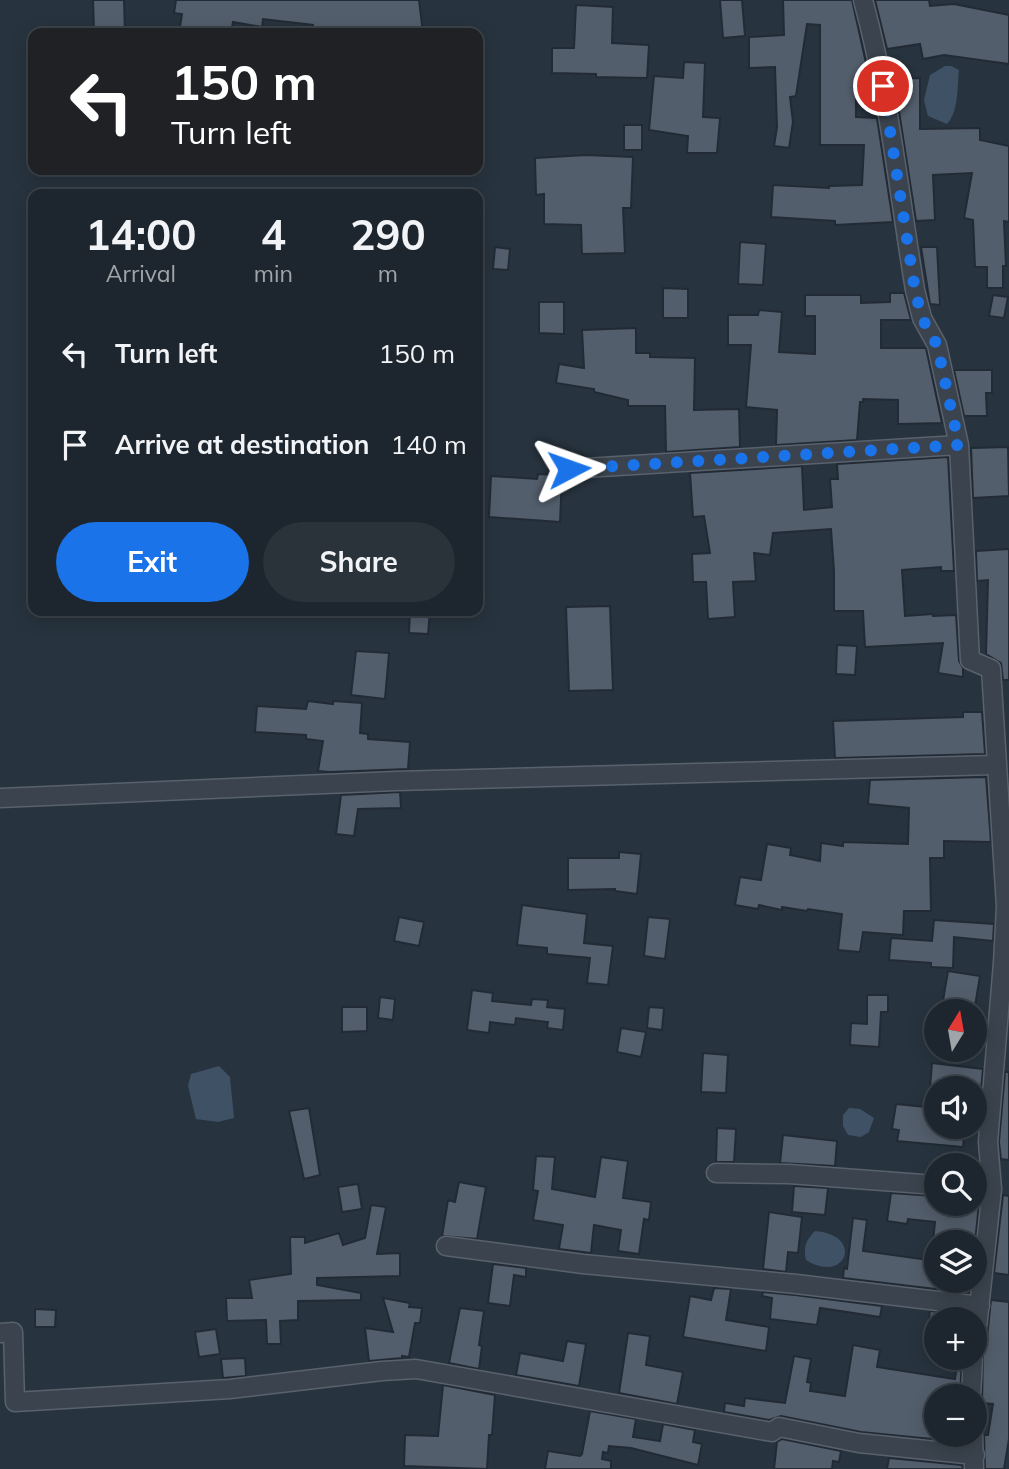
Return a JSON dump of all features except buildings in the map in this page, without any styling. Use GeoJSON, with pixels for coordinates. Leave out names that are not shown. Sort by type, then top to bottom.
{"type":"FeatureCollection","features":[{"type":"Feature","properties":{"kind":"street"},"geometry":{"type":"LineString","coordinates":[[863,0],[876,46],[887,106],[915,290],[922,318],[937,345],[959,445],[970,660],[991,669],[995,765],[1007,906],[987,1153]]}},
{"type":"Feature","properties":{"kind":"street"},"geometry":{"type":"LineString","coordinates":[[569,469],[959,445]]}},
{"type":"Feature","properties":{"kind":"street"},"geometry":{"type":"LineString","coordinates":[[0,797],[396,781],[995,765]]}},
{"type":"Feature","properties":{"kind":"street"},"geometry":{"type":"LineString","coordinates":[[716,1173],[789,1174],[924,1184]]}},
{"type":"Feature","properties":{"kind":"street"},"geometry":{"type":"LineString","coordinates":[[446,1246],[583,1264],[783,1283],[980,1306],[982,1216]]}},
{"type":"Feature","properties":{"kind":"street"},"geometry":{"type":"LineString","coordinates":[[0,1333],[13,1332],[15,1402],[230,1389],[416,1369],[772,1432],[779,1427],[974,1462]]}},
{"type":"Feature","properties":{"kind":"water"},"geometry":{"type":"Polygon","coordinates":[[[945,66],[959,70],[956,106],[947,124],[928,116],[924,100],[930,75],[945,66]]]}},
{"type":"Feature","properties":{"kind":"water"},"geometry":{"type":"Polygon","coordinates":[[[219,1066],[230,1077],[234,1118],[218,1122],[196,1119],[188,1086],[191,1074],[219,1066]]]}},
{"type":"Feature","properties":{"kind":"water"},"geometry":{"type":"Polygon","coordinates":[[[849,1108],[860,1109],[874,1118],[869,1132],[861,1137],[848,1135],[843,1126],[843,1115],[849,1108]]]}},
{"type":"Feature","properties":{"kind":"water"},"geometry":{"type":"Polygon","coordinates":[[[815,1231],[831,1234],[840,1241],[845,1249],[840,1263],[831,1267],[806,1260],[806,1244],[815,1231]]]}},
{"type":"Feature","properties":{"kind":"route"},"geometry":{"type":"LineString","coordinates":[[569,469],[959,445],[937,345],[922,318],[915,290],[883,86]]}}]}
